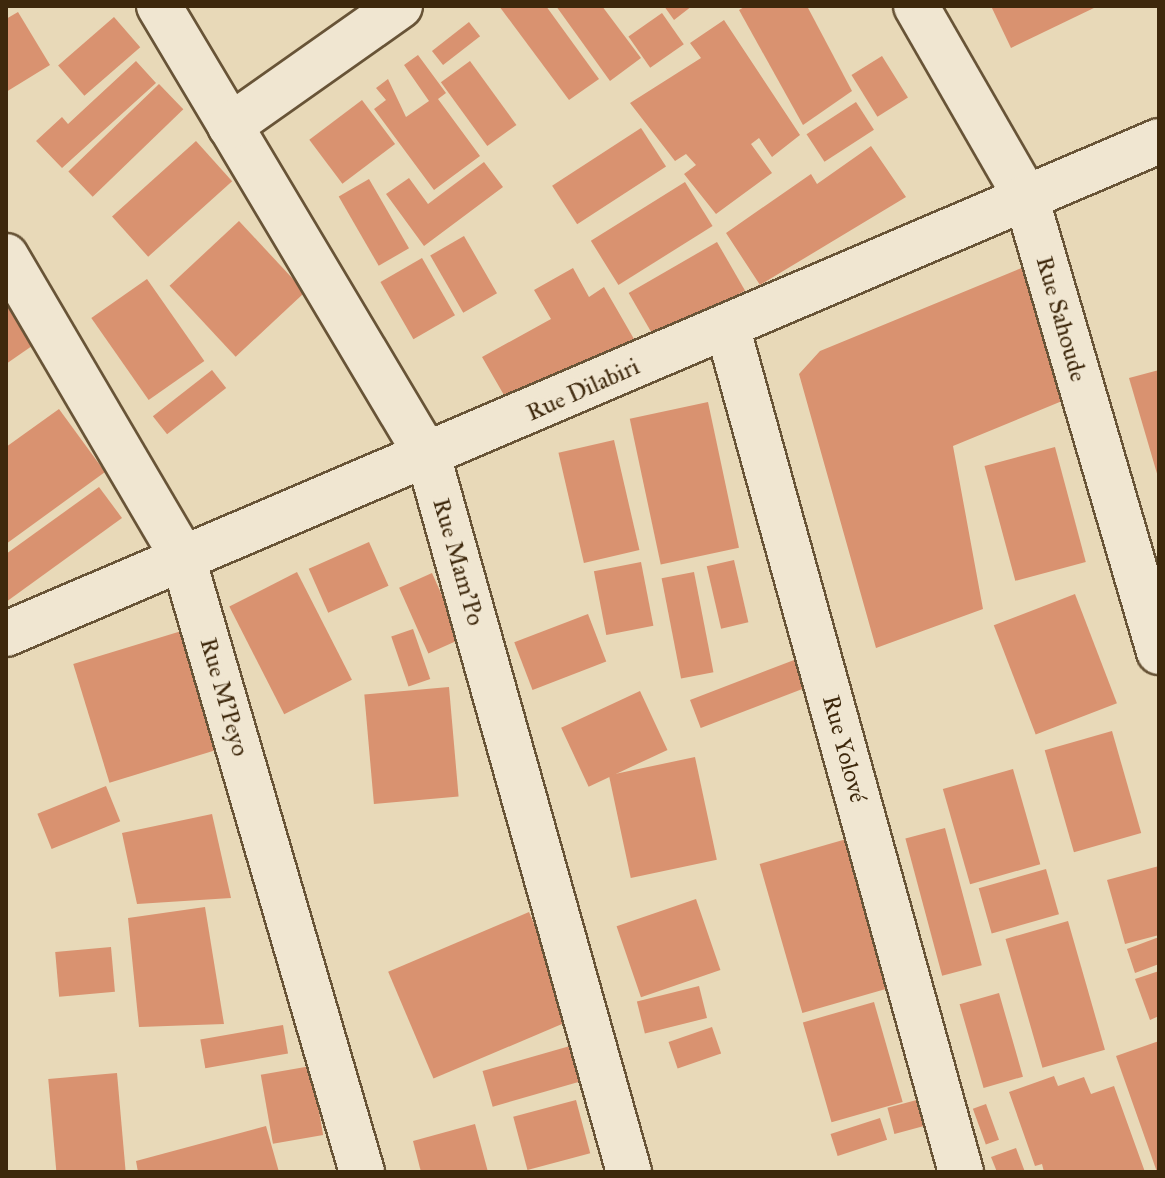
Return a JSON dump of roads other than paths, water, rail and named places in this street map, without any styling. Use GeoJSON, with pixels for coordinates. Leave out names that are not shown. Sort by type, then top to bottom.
{"type":"FeatureCollection","features":[{"type":"Feature","properties":{"kind":"street","name":"Rue Mam'Po"},"geometry":{"type":"LineString","coordinates":[[159,6],[429,459],[629,1172]]}},
{"type":"Feature","properties":{"kind":"street"},"geometry":{"type":"LineString","coordinates":[[230,126],[400,6]]}},
{"type":"Feature","properties":{"kind":"street","name":"Rue Sahoude"},"geometry":{"type":"LineString","coordinates":[[916,6],[1026,197],[1159,652]]}},
{"type":"Feature","properties":{"kind":"street","name":"Rue Dilabiri"},"geometry":{"type":"LineString","coordinates":[[6,634],[183,558],[429,459],[727,326],[1159,141]]}},
{"type":"Feature","properties":{"kind":"street","name":"Rue M'Peyo"},"geometry":{"type":"LineString","coordinates":[[6,256],[183,558],[362,1172]]}},
{"type":"Feature","properties":{"kind":"street","name":"Rue Yolové"},"geometry":{"type":"LineString","coordinates":[[727,326],[961,1172]]}}]}
